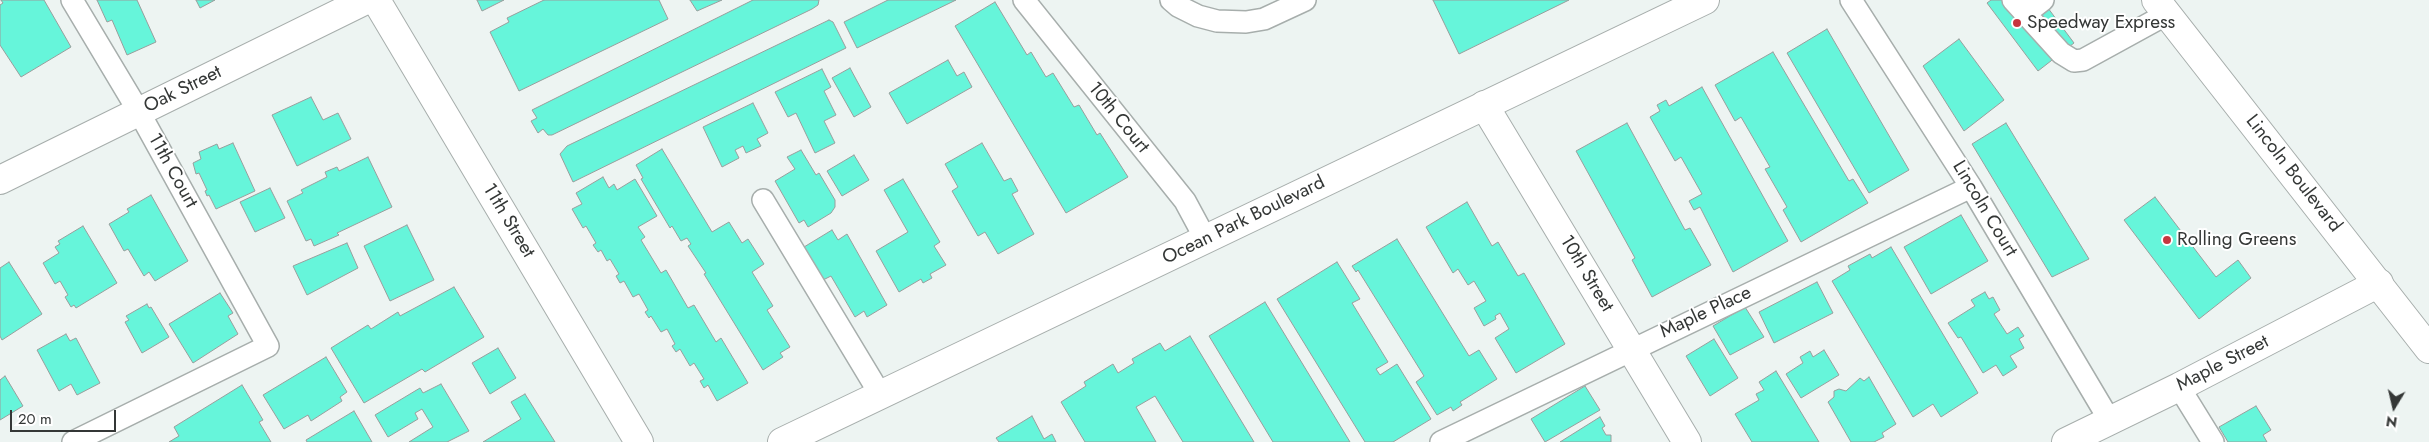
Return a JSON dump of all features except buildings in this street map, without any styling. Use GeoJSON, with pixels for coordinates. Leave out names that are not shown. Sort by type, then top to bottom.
{"type":"FeatureCollection","features":[{"type":"Feature","properties":{"kind":"main road","name":"Oak Street"},"geometry":{"type":"LineString","coordinates":[[0,180],[366,0]]}},
{"type":"Feature","properties":{"kind":"main road","name":"11th Street"},"geometry":{"type":"LineString","coordinates":[[376,0],[639,442]]}},
{"type":"Feature","properties":{"kind":"main road","name":"Ocean Park Boulevard"},"geometry":{"type":"LineString","coordinates":[[782,442],[1705,0]]}},
{"type":"Feature","properties":{"kind":"main road","name":"Lincoln Boulevard"},"geometry":{"type":"LineString","coordinates":[[2161,7],[2429,349]]}},
{"type":"Feature","properties":{"kind":"main road","name":"10th Street"},"geometry":{"type":"LineString","coordinates":[[1484,105],[1687,442]]}},
{"type":"Feature","properties":{"kind":"main road","name":"Maple Street"},"geometry":{"type":"LineString","coordinates":[[2066,442],[2179,387],[2379,283]]}},
{"type":"Feature","properties":{"kind":"lane","name":"11th Court"},"geometry":{"type":"LineString","coordinates":[[72,0],[139,112],[268,346],[73,442]]}},
{"type":"Feature","properties":{"kind":"lane","name":"10th Court"},"geometry":{"type":"LineString","coordinates":[[1024,0],[1185,201],[1206,240]]}},
{"type":"Feature","properties":{"kind":"lane"},"geometry":{"type":"LineString","coordinates":[[1171,0],[1178,6],[1198,16],[1216,21],[1246,22],[1264,19],[1305,0]]}},
{"type":"Feature","properties":{"kind":"lane","name":"Lincoln Court"},"geometry":{"type":"LineString","coordinates":[[1851,0],[1972,187],[2110,421]]}},
{"type":"Feature","properties":{"kind":"lane"},"geometry":{"type":"LineString","coordinates":[[2042,0],[2020,7],[2061,53],[2074,61],[2083,60],[2161,7]]}},
{"type":"Feature","properties":{"kind":"lane","name":"Maple Place"},"geometry":{"type":"LineString","coordinates":[[1441,442],[1631,349],[1972,187]]}},
{"type":"Feature","properties":{"kind":"lane"},"geometry":{"type":"LineString","coordinates":[[763,200],[880,394]]}},
{"type":"Feature","properties":{"kind":"lane"},"geometry":{"type":"LineString","coordinates":[[2179,387],[2213,442]]}},
{"type":"Feature","properties":{"kind":"place","name":"Speedway Express"},"geometry":{"type":"Point","coordinates":[2017,23]}},
{"type":"Feature","properties":{"kind":"place","name":"Rolling Greens"},"geometry":{"type":"Point","coordinates":[2167,240]}}]}
